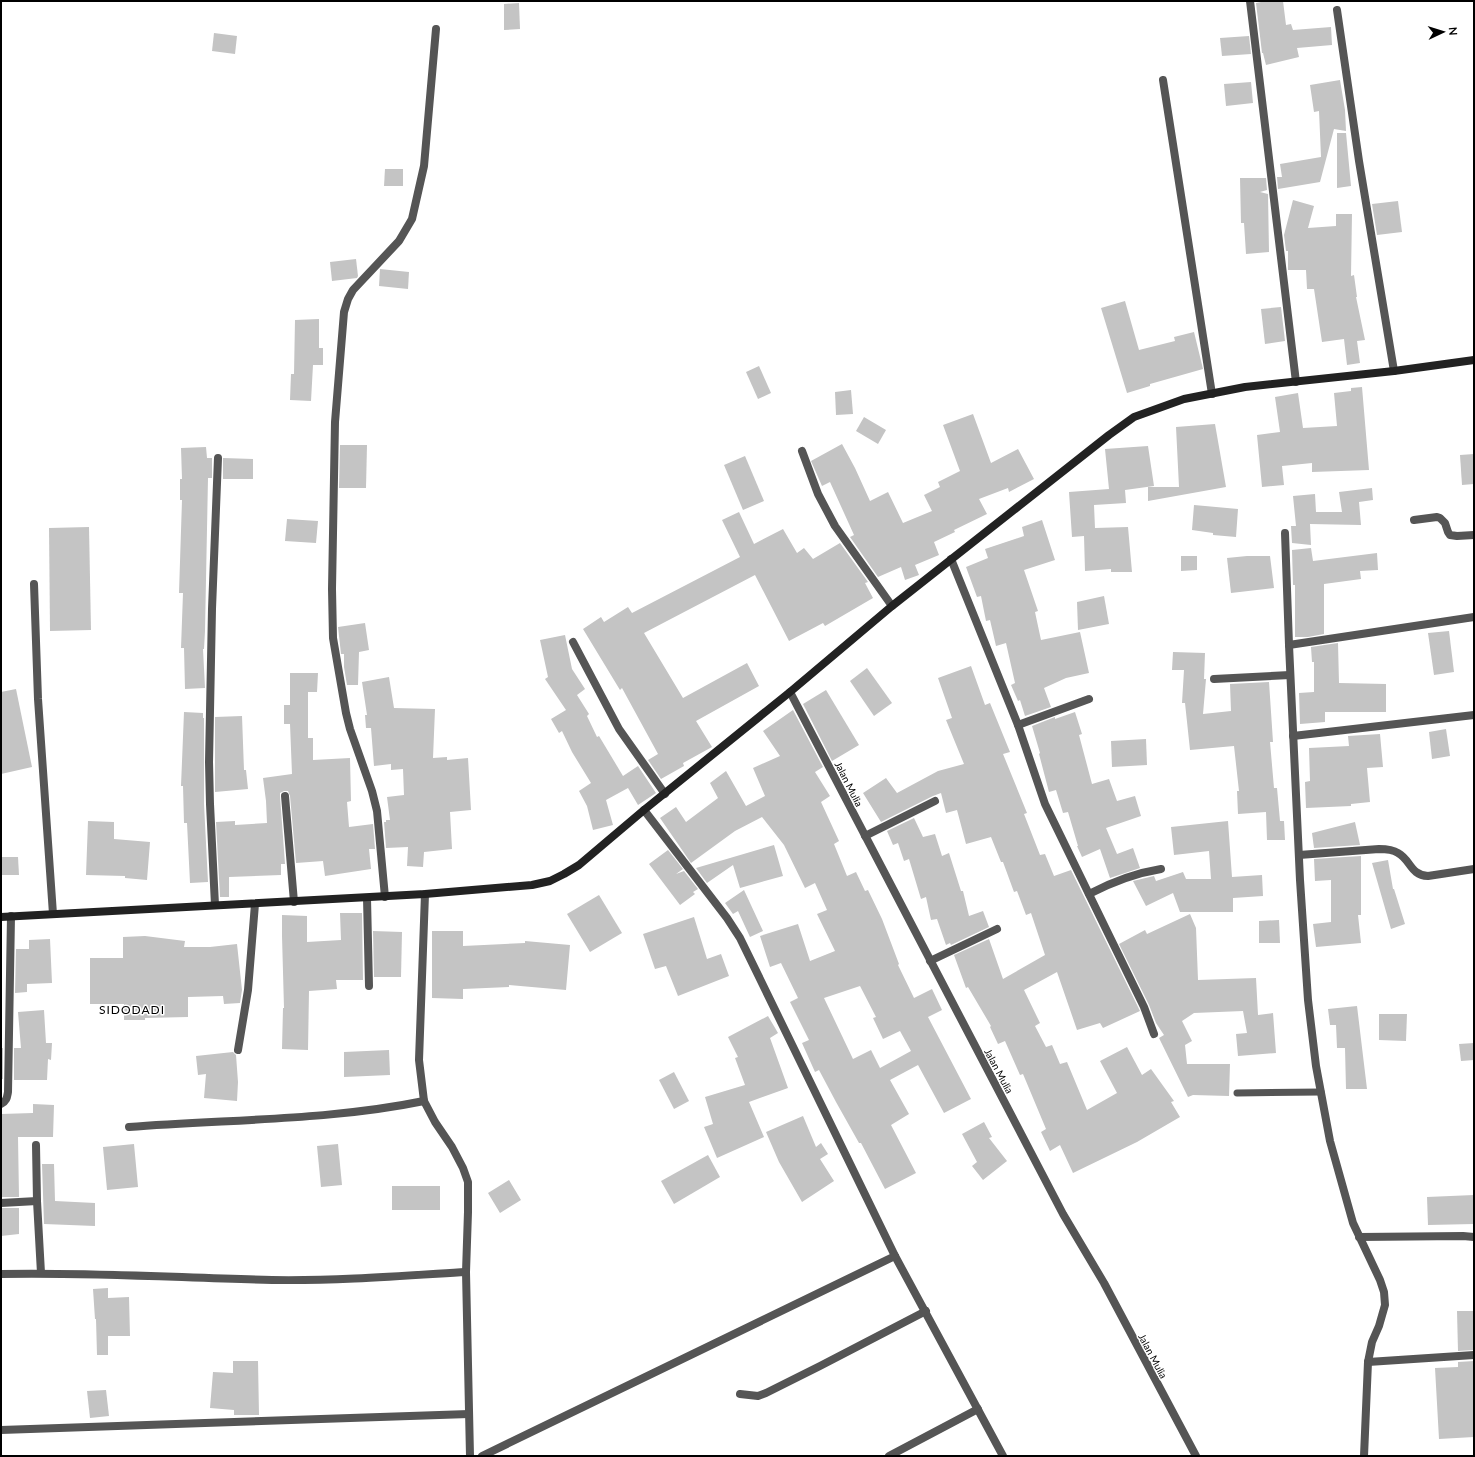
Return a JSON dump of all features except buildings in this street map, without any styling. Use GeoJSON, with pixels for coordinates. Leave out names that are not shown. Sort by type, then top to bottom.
{"type":"FeatureCollection","features":[{"type":"Feature","properties":{"kind":"main road"},"geometry":{"type":"LineString","coordinates":[[1,917],[385,897],[532,885],[550,881],[579,865],[644,810],[790,692],[892,606],[1109,434],[1134,417],[1184,399],[1246,387],[1394,371],[1474,360]]}},
{"type":"Feature","properties":{"kind":"street"},"geometry":{"type":"LineString","coordinates":[[1250,1],[1296,382]]}},
{"type":"Feature","properties":{"kind":"street"},"geometry":{"type":"LineString","coordinates":[[1337,10],[1359,161],[1394,371]]}},
{"type":"Feature","properties":{"kind":"street"},"geometry":{"type":"LineString","coordinates":[[385,897],[376,811],[372,791],[349,724],[342,694],[333,638],[332,589],[335,422],[344,312],[348,299],[353,290],[399,241],[412,219],[416,204],[425,153],[436,29]]}},
{"type":"Feature","properties":{"kind":"street"},"geometry":{"type":"LineString","coordinates":[[1163,80],[1212,394]]}},
{"type":"Feature","properties":{"kind":"street"},"geometry":{"type":"LineString","coordinates":[[802,451],[818,494],[835,526],[892,606]]}},
{"type":"Feature","properties":{"kind":"street"},"geometry":{"type":"LineString","coordinates":[[215,905],[209,762],[212,609],[218,458]]}},
{"type":"Feature","properties":{"kind":"street"},"geometry":{"type":"LineString","coordinates":[[1414,520],[1437,517],[1442,520],[1450,535],[1474,535]]}},
{"type":"Feature","properties":{"kind":"street"},"geometry":{"type":"LineString","coordinates":[[1285,533],[1300,880],[1308,1000],[1316,1066],[1330,1141],[1354,1223],[1384,1292],[1385,1305],[1379,1326],[1372,1342],[1368,1362],[1364,1456]]}},
{"type":"Feature","properties":{"kind":"street"},"geometry":{"type":"LineString","coordinates":[[951,559],[1018,725],[1045,804],[1144,1007],[1154,1034]]}},
{"type":"Feature","properties":{"kind":"street"},"geometry":{"type":"LineString","coordinates":[[34,584],[38,699],[53,914]]}},
{"type":"Feature","properties":{"kind":"street"},"geometry":{"type":"LineString","coordinates":[[1289,645],[1474,617]]}},
{"type":"Feature","properties":{"kind":"street"},"geometry":{"type":"LineString","coordinates":[[574,642],[619,729],[665,794]]}},
{"type":"Feature","properties":{"kind":"street"},"geometry":{"type":"LineString","coordinates":[[1214,679],[1290,675]]}},
{"type":"Feature","properties":{"kind":"street","name":"Jalan Mulia"},"geometry":{"type":"LineString","coordinates":[[790,692],[1063,1214],[1104,1283],[1196,1456]]}},
{"type":"Feature","properties":{"kind":"street"},"geometry":{"type":"LineString","coordinates":[[1018,725],[1090,699]]}},
{"type":"Feature","properties":{"kind":"street"},"geometry":{"type":"LineString","coordinates":[[1293,736],[1474,715]]}},
{"type":"Feature","properties":{"kind":"street"},"geometry":{"type":"LineString","coordinates":[[285,796],[294,902]]}},
{"type":"Feature","properties":{"kind":"street"},"geometry":{"type":"LineString","coordinates":[[865,836],[936,802]]}},
{"type":"Feature","properties":{"kind":"street"},"geometry":{"type":"LineString","coordinates":[[644,810],[728,918],[740,938],[895,1256],[1003,1456]]}},
{"type":"Feature","properties":{"kind":"street"},"geometry":{"type":"LineString","coordinates":[[1299,855],[1379,849],[1398,852],[1408,861],[1413,870],[1422,876],[1474,869]]}},
{"type":"Feature","properties":{"kind":"street"},"geometry":{"type":"LineString","coordinates":[[1089,894],[1105,886],[1144,872],[1161,869]]}},
{"type":"Feature","properties":{"kind":"street"},"geometry":{"type":"LineString","coordinates":[[425,894],[419,1060],[424,1101],[435,1122],[452,1147],[463,1168],[468,1182],[466,1272],[470,1456]]}},
{"type":"Feature","properties":{"kind":"street"},"geometry":{"type":"LineString","coordinates":[[367,898],[369,986]]}},
{"type":"Feature","properties":{"kind":"street"},"geometry":{"type":"LineString","coordinates":[[238,1050],[248,990],[254,904]]}},
{"type":"Feature","properties":{"kind":"street"},"geometry":{"type":"LineString","coordinates":[[1,1104],[7,1098],[8,1092],[11,916]]}},
{"type":"Feature","properties":{"kind":"street"},"geometry":{"type":"LineString","coordinates":[[930,961],[997,929]]}},
{"type":"Feature","properties":{"kind":"street"},"geometry":{"type":"LineString","coordinates":[[129,1127],[302,1116],[394,1107],[424,1101]]}},
{"type":"Feature","properties":{"kind":"street"},"geometry":{"type":"LineString","coordinates":[[36,1145],[41,1273]]}},
{"type":"Feature","properties":{"kind":"street"},"geometry":{"type":"LineString","coordinates":[[1,1203],[37,1201]]}},
{"type":"Feature","properties":{"kind":"street"},"geometry":{"type":"LineString","coordinates":[[1359,1237],[1474,1237]]}},
{"type":"Feature","properties":{"kind":"street"},"geometry":{"type":"LineString","coordinates":[[482,1456],[895,1256]]}},
{"type":"Feature","properties":{"kind":"street"},"geometry":{"type":"LineString","coordinates":[[1,1274],[41,1273],[280,1280],[361,1279],[466,1272]]}},
{"type":"Feature","properties":{"kind":"street"},"geometry":{"type":"LineString","coordinates":[[740,1394],[758,1396],[766,1393],[926,1311]]}},
{"type":"Feature","properties":{"kind":"street"},"geometry":{"type":"LineString","coordinates":[[1368,1362],[1474,1355]]}},
{"type":"Feature","properties":{"kind":"street"},"geometry":{"type":"LineString","coordinates":[[889,1456],[978,1409]]}},
{"type":"Feature","properties":{"kind":"street"},"geometry":{"type":"LineString","coordinates":[[1,1430],[469,1414]]}},
{"type":"Feature","properties":{"kind":"lane"},"geometry":{"type":"LineString","coordinates":[[1237,1093],[1320,1092]]}},
{"type":"Feature","properties":{"kind":"district","name":"SIDODADI"},"geometry":{"type":"Point","coordinates":[132,1009]}}]}
